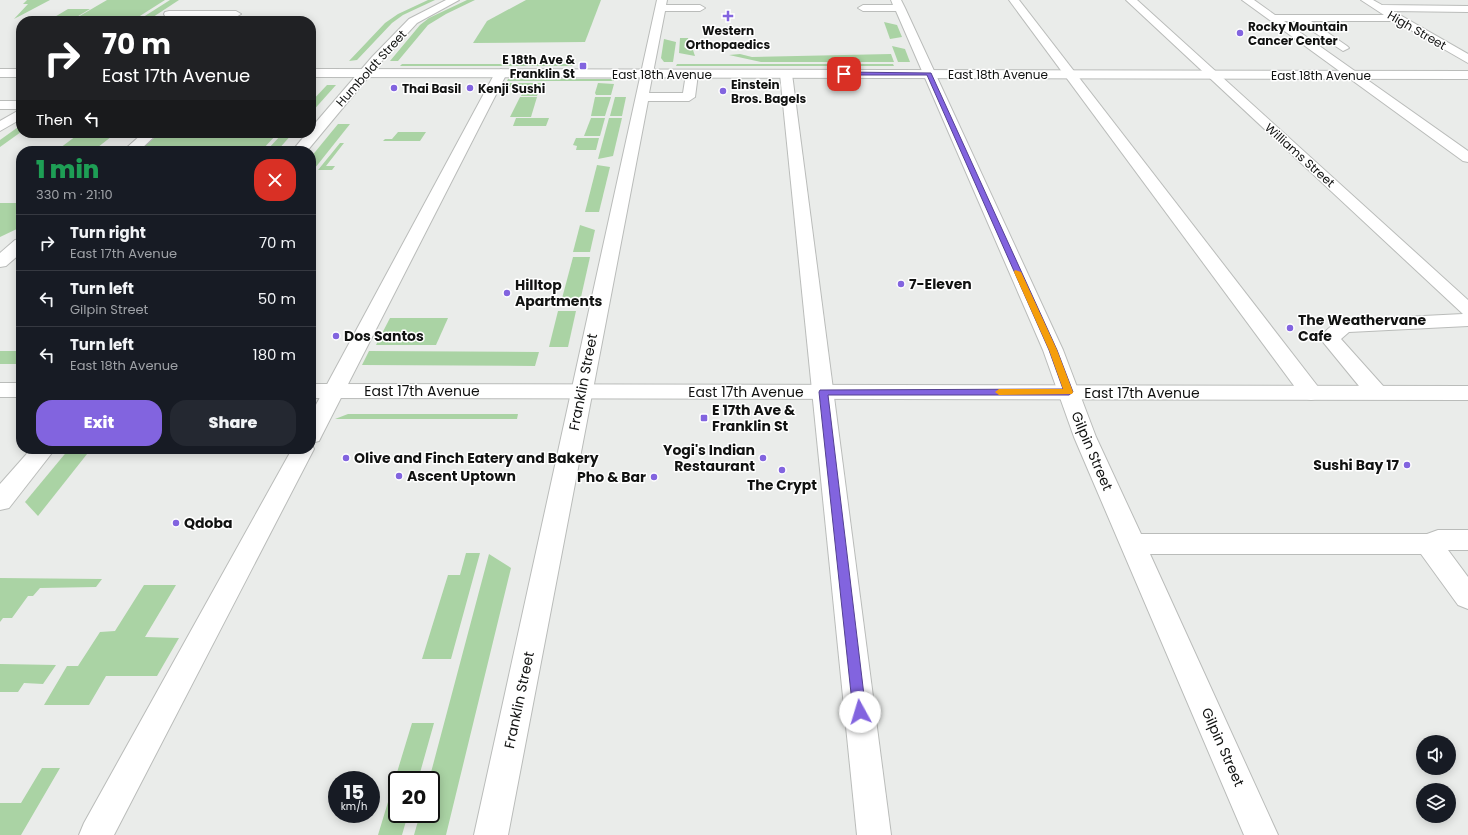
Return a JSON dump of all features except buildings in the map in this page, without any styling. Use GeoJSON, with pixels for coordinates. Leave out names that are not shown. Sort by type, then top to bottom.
{"type":"FeatureCollection","features":[{"type":"Feature","properties":{"kind":"street","name":"Humboldt Street"},"geometry":{"type":"LineString","coordinates":[[316,130],[365,73],[413,21],[454,0]]}},
{"type":"Feature","properties":{"kind":"street"},"geometry":{"type":"LineString","coordinates":[[1014,0],[1311,393]]}},
{"type":"Feature","properties":{"kind":"street","name":"Williams Street"},"geometry":{"type":"LineString","coordinates":[[1132,0],[1468,310]]}},
{"type":"Feature","properties":{"kind":"street"},"geometry":{"type":"LineString","coordinates":[[1247,0],[1468,158]]}},
{"type":"Feature","properties":{"kind":"street","name":"High Street"},"geometry":{"type":"LineString","coordinates":[[1366,0],[1468,59]]}},
{"type":"Feature","properties":{"kind":"street"},"geometry":{"type":"LineString","coordinates":[[166,16],[185,4]]}},
{"type":"Feature","properties":{"kind":"street"},"geometry":{"type":"LineString","coordinates":[[661,4],[700,8]]}},
{"type":"Feature","properties":{"kind":"street","name":"Franklin Street"},"geometry":{"type":"LineString","coordinates":[[491,835],[661,4]]}},
{"type":"Feature","properties":{"kind":"street"},"geometry":{"type":"LineString","coordinates":[[863,8],[898,4]]}},
{"type":"Feature","properties":{"kind":"street","name":"Gilpin Street"},"geometry":{"type":"LineString","coordinates":[[898,4],[1053,350],[1085,437],[1261,835]]}},
{"type":"Feature","properties":{"kind":"street"},"geometry":{"type":"LineString","coordinates":[[1381,8],[1468,9]]}},
{"type":"Feature","properties":{"kind":"street"},"geometry":{"type":"LineString","coordinates":[[169,14],[236,14]]}},
{"type":"Feature","properties":{"kind":"street"},"geometry":{"type":"LineString","coordinates":[[1272,18],[1398,18]]}},
{"type":"Feature","properties":{"kind":"street"},"geometry":{"type":"LineString","coordinates":[[1298,18],[1343,48]]}},
{"type":"Feature","properties":{"kind":"street"},"geometry":{"type":"LineString","coordinates":[[0,73],[16,73]]}},
{"type":"Feature","properties":{"kind":"street","name":"East 18th Avenue"},"geometry":{"type":"LineString","coordinates":[[316,73],[1468,75]]}},
{"type":"Feature","properties":{"kind":"street"},"geometry":{"type":"LineString","coordinates":[[316,425],[501,74]]}},
{"type":"Feature","properties":{"kind":"street"},"geometry":{"type":"LineString","coordinates":[[642,97],[689,97],[692,74]]}},
{"type":"Feature","properties":{"kind":"street"},"geometry":{"type":"LineString","coordinates":[[786,74],[874,835]]}},
{"type":"Feature","properties":{"kind":"street"},"geometry":{"type":"LineString","coordinates":[[0,105],[16,105]]}},
{"type":"Feature","properties":{"kind":"street"},"geometry":{"type":"LineString","coordinates":[[0,111],[16,112]]}},
{"type":"Feature","properties":{"kind":"street"},"geometry":{"type":"LineString","coordinates":[[0,127],[16,116]]}},
{"type":"Feature","properties":{"kind":"street"},"geometry":{"type":"LineString","coordinates":[[136,146],[145,138]]}},
{"type":"Feature","properties":{"kind":"street","name":"Humboldt Street"},"geometry":{"type":"LineString","coordinates":[[302,146],[309,138]]}},
{"type":"Feature","properties":{"kind":"street"},"geometry":{"type":"LineString","coordinates":[[0,262],[16,248]]}},
{"type":"Feature","properties":{"kind":"street"},"geometry":{"type":"LineString","coordinates":[[1376,392],[1330,338],[1344,326],[1468,320]]}},
{"type":"Feature","properties":{"kind":"street"},"geometry":{"type":"LineString","coordinates":[[0,390],[16,390]]}},
{"type":"Feature","properties":{"kind":"street","name":"East 17th Avenue"},"geometry":{"type":"LineString","coordinates":[[316,391],[1468,393]]}},
{"type":"Feature","properties":{"kind":"street"},"geometry":{"type":"LineString","coordinates":[[0,501],[40,454]]}},
{"type":"Feature","properties":{"kind":"street"},"geometry":{"type":"LineString","coordinates":[[96,835],[301,454]]}},
{"type":"Feature","properties":{"kind":"street"},"geometry":{"type":"LineString","coordinates":[[1132,544],[1428,544],[1438,540],[1468,540]]}},
{"type":"Feature","properties":{"kind":"street"},"geometry":{"type":"LineString","coordinates":[[1428,544],[1468,597]]}},
{"type":"Feature","properties":{"kind":"green space"},"geometry":{"type":"Polygon","coordinates":[[[27,0],[50,0],[20,16],[17,16],[28,4],[23,4],[27,0]]]}},
{"type":"Feature","properties":{"kind":"green space"},"geometry":{"type":"Polygon","coordinates":[[[107,0],[165,0],[140,16],[80,16],[107,0]]]}},
{"type":"Feature","properties":{"kind":"green space"},"geometry":{"type":"Polygon","coordinates":[[[170,0],[179,0],[155,16],[145,16],[170,0]]]}},
{"type":"Feature","properties":{"kind":"green space"},"geometry":{"type":"Polygon","coordinates":[[[428,0],[435,0],[403,15],[392,23],[357,60],[349,61],[385,23],[398,14],[428,0]]]}},
{"type":"Feature","properties":{"kind":"green space"},"geometry":{"type":"Polygon","coordinates":[[[467,0],[475,0],[446,14],[428,25],[398,61],[390,61],[420,25],[429,18],[467,0]]]}},
{"type":"Feature","properties":{"kind":"green space"},"geometry":{"type":"Polygon","coordinates":[[[526,0],[601,0],[585,42],[473,43],[487,21],[526,0]]]}},
{"type":"Feature","properties":{"kind":"green space"},"geometry":{"type":"Polygon","coordinates":[[[68,9],[90,9],[78,16],[56,16],[68,9]]]}},
{"type":"Feature","properties":{"kind":"green space"},"geometry":{"type":"Polygon","coordinates":[[[884,22],[897,25],[902,37],[890,39],[884,22]]]}},
{"type":"Feature","properties":{"kind":"green space"},"geometry":{"type":"Polygon","coordinates":[[[680,38],[688,38],[689,43],[684,46],[685,48],[693,50],[695,56],[679,53],[680,38]]]}},
{"type":"Feature","properties":{"kind":"green space"},"geometry":{"type":"Polygon","coordinates":[[[664,39],[676,42],[673,62],[664,62],[661,58],[664,39]]]}},
{"type":"Feature","properties":{"kind":"green space"},"geometry":{"type":"Polygon","coordinates":[[[892,46],[905,49],[910,62],[898,62],[892,46]]]}},
{"type":"Feature","properties":{"kind":"green space"},"geometry":{"type":"Polygon","coordinates":[[[740,54],[752,57],[891,54],[894,62],[761,62],[729,55],[740,54]]]}},
{"type":"Feature","properties":{"kind":"green space"},"geometry":{"type":"Polygon","coordinates":[[[402,64],[573,64],[573,66],[400,66],[402,64]]]}},
{"type":"Feature","properties":{"kind":"green space"},"geometry":{"type":"Polygon","coordinates":[[[677,64],[893,64],[894,66],[676,66],[677,64]]]}},
{"type":"Feature","properties":{"kind":"green space"},"geometry":{"type":"Polygon","coordinates":[[[508,79],[614,79],[614,81],[507,81],[508,79]]]}},
{"type":"Feature","properties":{"kind":"green space"},"geometry":{"type":"Polygon","coordinates":[[[507,83],[542,83],[537,96],[521,96],[525,87],[505,87],[507,83]]]}},
{"type":"Feature","properties":{"kind":"green space"},"geometry":{"type":"Polygon","coordinates":[[[598,83],[614,84],[611,95],[596,95],[595,93],[598,83]]]}},
{"type":"Feature","properties":{"kind":"green space"},"geometry":{"type":"Polygon","coordinates":[[[327,85],[336,85],[316,107],[316,97],[327,85]]]}},
{"type":"Feature","properties":{"kind":"green space"},"geometry":{"type":"Polygon","coordinates":[[[520,97],[537,97],[531,117],[510,117],[520,97]]]}},
{"type":"Feature","properties":{"kind":"green space"},"geometry":{"type":"Polygon","coordinates":[[[595,97],[611,97],[605,116],[591,116],[595,97]]]}},
{"type":"Feature","properties":{"kind":"green space"},"geometry":{"type":"Polygon","coordinates":[[[615,97],[626,97],[622,116],[610,116],[615,97]]]}},
{"type":"Feature","properties":{"kind":"green space"},"geometry":{"type":"Polygon","coordinates":[[[516,118],[549,118],[546,126],[513,126],[516,118]]]}},
{"type":"Feature","properties":{"kind":"green space"},"geometry":{"type":"Polygon","coordinates":[[[591,118],[605,118],[600,136],[584,136],[591,118]]]}},
{"type":"Feature","properties":{"kind":"green space"},"geometry":{"type":"Polygon","coordinates":[[[609,118],[622,118],[613,156],[598,159],[609,118]]]}},
{"type":"Feature","properties":{"kind":"green space"},"geometry":{"type":"Polygon","coordinates":[[[338,124],[350,124],[316,167],[316,151],[338,124]]]}},
{"type":"Feature","properties":{"kind":"green space"},"geometry":{"type":"Polygon","coordinates":[[[16,129],[16,136],[0,147],[0,140],[16,129]]]}},
{"type":"Feature","properties":{"kind":"green space"},"geometry":{"type":"Polygon","coordinates":[[[398,132],[426,132],[420,141],[383,141],[385,139],[392,139],[398,132]]]}},
{"type":"Feature","properties":{"kind":"green space"},"geometry":{"type":"Polygon","coordinates":[[[73,138],[110,138],[99,146],[63,146],[73,138]]]}},
{"type":"Feature","properties":{"kind":"green space"},"geometry":{"type":"Polygon","coordinates":[[[154,138],[273,138],[266,146],[145,146],[154,138]]]}},
{"type":"Feature","properties":{"kind":"green space"},"geometry":{"type":"Polygon","coordinates":[[[278,138],[289,138],[281,146],[271,146],[278,138]]]}},
{"type":"Feature","properties":{"kind":"green space"},"geometry":{"type":"Polygon","coordinates":[[[576,138],[599,138],[596,150],[576,150],[577,146],[573,145],[576,138]]]}},
{"type":"Feature","properties":{"kind":"green space"},"geometry":{"type":"Polygon","coordinates":[[[340,143],[344,143],[326,166],[335,166],[332,170],[318,170],[340,143]]]}},
{"type":"Feature","properties":{"kind":"green space"},"geometry":{"type":"Polygon","coordinates":[[[597,165],[610,167],[599,212],[585,212],[597,165]]]}},
{"type":"Feature","properties":{"kind":"green space"},"geometry":{"type":"Polygon","coordinates":[[[0,203],[16,203],[16,229],[0,237],[0,203]]]}},
{"type":"Feature","properties":{"kind":"green space"},"geometry":{"type":"Polygon","coordinates":[[[580,225],[595,230],[590,252],[573,252],[580,225]]]}},
{"type":"Feature","properties":{"kind":"green space"},"geometry":{"type":"Polygon","coordinates":[[[573,257],[590,257],[579,306],[560,306],[573,257]]]}},
{"type":"Feature","properties":{"kind":"green space"},"geometry":{"type":"Polygon","coordinates":[[[558,311],[576,311],[568,347],[549,347],[558,311]]]}},
{"type":"Feature","properties":{"kind":"green space"},"geometry":{"type":"Polygon","coordinates":[[[390,318],[448,318],[436,345],[376,345],[390,318]]]}},
{"type":"Feature","properties":{"kind":"green space"},"geometry":{"type":"Polygon","coordinates":[[[0,351],[16,351],[16,364],[0,364],[0,351]]]}},
{"type":"Feature","properties":{"kind":"green space"},"geometry":{"type":"Polygon","coordinates":[[[369,351],[539,352],[535,366],[362,365],[369,351]]]}},
{"type":"Feature","properties":{"kind":"green space"},"geometry":{"type":"Polygon","coordinates":[[[348,414],[518,414],[517,419],[335,419],[348,414]]]}},
{"type":"Feature","properties":{"kind":"green space"},"geometry":{"type":"Polygon","coordinates":[[[65,454],[87,454],[38,516],[25,502],[65,454]]]}},
{"type":"Feature","properties":{"kind":"green space"},"geometry":{"type":"Polygon","coordinates":[[[466,553],[480,553],[451,659],[422,659],[448,575],[460,575],[466,553]]]}},
{"type":"Feature","properties":{"kind":"green space"},"geometry":{"type":"Polygon","coordinates":[[[489,554],[511,568],[446,835],[414,835],[417,823],[440,823],[440,771],[431,771],[489,554]]]}},
{"type":"Feature","properties":{"kind":"green space"},"geometry":{"type":"Polygon","coordinates":[[[0,578],[102,579],[96,587],[40,588],[33,596],[28,596],[12,618],[3,618],[0,622],[0,578]]]}},
{"type":"Feature","properties":{"kind":"green space"},"geometry":{"type":"Polygon","coordinates":[[[144,585],[176,585],[145,637],[179,638],[157,676],[106,676],[89,705],[44,705],[67,666],[78,666],[100,632],[115,631],[144,585]]]}},
{"type":"Feature","properties":{"kind":"green space"},"geometry":{"type":"Polygon","coordinates":[[[0,664],[56,665],[43,684],[24,683],[18,692],[0,692],[0,664]]]}},
{"type":"Feature","properties":{"kind":"green space"},"geometry":{"type":"Polygon","coordinates":[[[412,723],[434,723],[421,771],[397,771],[412,723]]]}},
{"type":"Feature","properties":{"kind":"green space"},"geometry":{"type":"Polygon","coordinates":[[[42,768],[60,768],[21,835],[0,835],[0,803],[21,803],[42,768]]]}},
{"type":"Feature","properties":{"kind":"green space"},"geometry":{"type":"Polygon","coordinates":[[[388,802],[388,823],[405,823],[402,835],[378,835],[388,802]]]}},
{"type":"Feature","properties":{"kind":"slow traffic"},"geometry":{"type":"LineString","coordinates":[[999,392],[1069,392],[1053,350],[1018,272]]}},
{"type":"Feature","properties":{"kind":"place","name":"Western Orthopaedics"},"geometry":{"type":"Point","coordinates":[728,16]}},
{"type":"Feature","properties":{"kind":"place","name":"Rocky Mountain Cancer Center"},"geometry":{"type":"Point","coordinates":[1240,33]}},
{"type":"Feature","properties":{"kind":"place","name":"E 18th Ave & Franklin St"},"geometry":{"type":"Point","coordinates":[583,66]}},
{"type":"Feature","properties":{"kind":"place","name":"Thai Basil"},"geometry":{"type":"Point","coordinates":[394,88]}},
{"type":"Feature","properties":{"kind":"place","name":"Kenji Sushi"},"geometry":{"type":"Point","coordinates":[470,88]}},
{"type":"Feature","properties":{"kind":"place","name":"Einstein Bros. Bagels"},"geometry":{"type":"Point","coordinates":[723,91]}},
{"type":"Feature","properties":{"kind":"place","name":"7-Eleven"},"geometry":{"type":"Point","coordinates":[901,284]}},
{"type":"Feature","properties":{"kind":"place","name":"Hilltop Apartments"},"geometry":{"type":"Point","coordinates":[507,293]}},
{"type":"Feature","properties":{"kind":"place","name":"The Weathervane Cafe"},"geometry":{"type":"Point","coordinates":[1290,328]}},
{"type":"Feature","properties":{"kind":"place","name":"Dos Santos"},"geometry":{"type":"Point","coordinates":[336,336]}},
{"type":"Feature","properties":{"kind":"place","name":"E 17th Ave & Franklin St"},"geometry":{"type":"Point","coordinates":[704,418]}},
{"type":"Feature","properties":{"kind":"place","name":"Olive and Finch Eatery and Bakery"},"geometry":{"type":"Point","coordinates":[346,458]}},
{"type":"Feature","properties":{"kind":"place","name":"Yogi's Indian Restaurant"},"geometry":{"type":"Point","coordinates":[763,458]}},
{"type":"Feature","properties":{"kind":"place","name":"Sushi Bay 17"},"geometry":{"type":"Point","coordinates":[1407,465]}},
{"type":"Feature","properties":{"kind":"place","name":"The Crypt"},"geometry":{"type":"Point","coordinates":[782,470]}},
{"type":"Feature","properties":{"kind":"place","name":"Ascent Uptown"},"geometry":{"type":"Point","coordinates":[399,476]}},
{"type":"Feature","properties":{"kind":"place","name":"Pho & Bar"},"geometry":{"type":"Point","coordinates":[654,477]}},
{"type":"Feature","properties":{"kind":"place","name":"Qdoba"},"geometry":{"type":"Point","coordinates":[176,523]}},
{"type":"Feature","properties":{"kind":"route"},"geometry":{"type":"LineString","coordinates":[[844,74],[929,74],[1053,350],[1069,392],[823,392],[860,712]]}}]}
